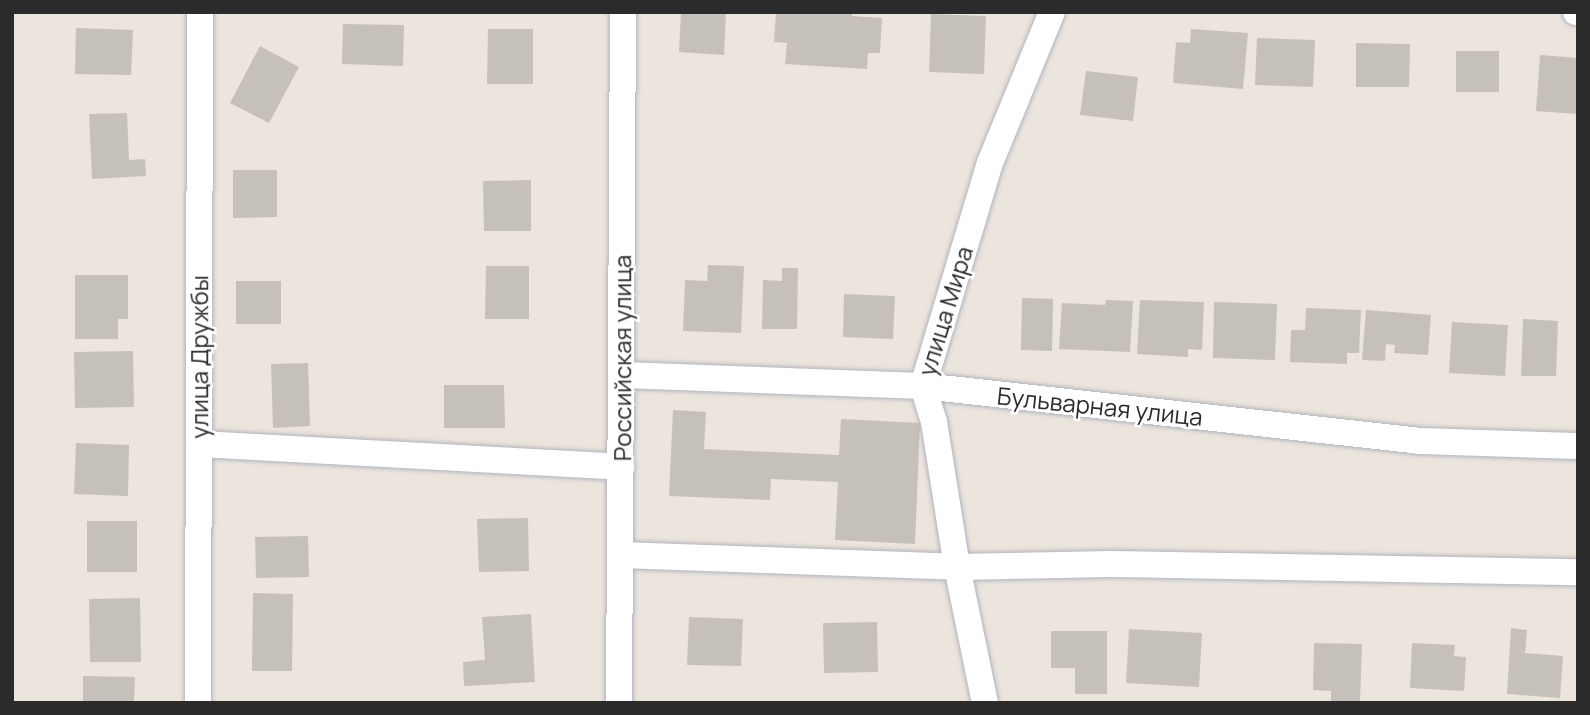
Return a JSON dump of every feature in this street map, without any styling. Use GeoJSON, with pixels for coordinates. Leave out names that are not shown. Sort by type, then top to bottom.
{"type":"FeatureCollection","features":[{"type":"Feature","properties":{"kind":"street","name":"улица Дружбы"},"geometry":{"type":"LineString","coordinates":[[198,703],[200,12]]}},
{"type":"Feature","properties":{"kind":"street","name":"Российская улица"},"geometry":{"type":"LineString","coordinates":[[618,703],[623,12]]}},
{"type":"Feature","properties":{"kind":"street","name":"улица Мира"},"geometry":{"type":"LineString","coordinates":[[985,703],[957,567],[934,422],[923,386],[990,163],[1052,12]]}},
{"type":"Feature","properties":{"kind":"street","name":"Бульварная улица"},"geometry":{"type":"LineString","coordinates":[[622,375],[923,386],[1418,441],[1578,446]]}},
{"type":"Feature","properties":{"kind":"street"},"geometry":{"type":"LineString","coordinates":[[199,444],[621,467]]}},
{"type":"Feature","properties":{"kind":"street"},"geometry":{"type":"LineString","coordinates":[[620,555],[957,567],[1110,564],[1578,572]]}},
{"type":"Feature","properties":{"kind":"building"},"geometry":{"type":"Polygon","coordinates":[[[681,12],[726,12],[724,55],[679,52],[681,12]]]}},
{"type":"Feature","properties":{"kind":"building"},"geometry":{"type":"Polygon","coordinates":[[[776,12],[853,12],[852,16],[882,18],[880,53],[868,53],[867,69],[785,64],[787,43],[774,42],[776,12]]]}},
{"type":"Feature","properties":{"kind":"building"},"geometry":{"type":"Polygon","coordinates":[[[931,14],[986,16],[984,74],[929,72],[931,14]]]}},
{"type":"Feature","properties":{"kind":"building"},"geometry":{"type":"Polygon","coordinates":[[[343,24],[404,25],[403,66],[342,64],[343,24]]]}},
{"type":"Feature","properties":{"kind":"building"},"geometry":{"type":"Polygon","coordinates":[[[76,28],[133,30],[131,75],[75,74],[76,28]]]}},
{"type":"Feature","properties":{"kind":"building"},"geometry":{"type":"Polygon","coordinates":[[[488,29],[533,29],[533,84],[487,84],[488,29]]]}},
{"type":"Feature","properties":{"kind":"building"},"geometry":{"type":"Polygon","coordinates":[[[1191,29],[1248,33],[1243,89],[1173,83],[1176,42],[1190,43],[1191,29]]]}},
{"type":"Feature","properties":{"kind":"building"},"geometry":{"type":"Polygon","coordinates":[[[1257,38],[1315,40],[1313,87],[1255,85],[1257,38]]]}},
{"type":"Feature","properties":{"kind":"building"},"geometry":{"type":"Polygon","coordinates":[[[1356,43],[1410,44],[1409,87],[1356,87],[1356,43]]]}},
{"type":"Feature","properties":{"kind":"building"},"geometry":{"type":"Polygon","coordinates":[[[260,46],[299,67],[269,123],[230,103],[260,46]]]}},
{"type":"Feature","properties":{"kind":"building"},"geometry":{"type":"Polygon","coordinates":[[[1456,51],[1499,51],[1499,92],[1456,92],[1456,51]]]}},
{"type":"Feature","properties":{"kind":"building"},"geometry":{"type":"Polygon","coordinates":[[[1540,55],[1578,58],[1578,114],[1536,111],[1540,55]]]}},
{"type":"Feature","properties":{"kind":"building"},"geometry":{"type":"Polygon","coordinates":[[[1086,71],[1138,77],[1133,121],[1080,115],[1086,71]]]}},
{"type":"Feature","properties":{"kind":"building"},"geometry":{"type":"Polygon","coordinates":[[[127,113],[129,160],[145,159],[146,176],[92,179],[89,114],[127,113]]]}},
{"type":"Feature","properties":{"kind":"building"},"geometry":{"type":"Polygon","coordinates":[[[233,170],[277,170],[277,217],[233,218],[233,170]]]}},
{"type":"Feature","properties":{"kind":"building"},"geometry":{"type":"Polygon","coordinates":[[[531,180],[531,231],[484,231],[483,181],[531,180]]]}},
{"type":"Feature","properties":{"kind":"building"},"geometry":{"type":"Polygon","coordinates":[[[708,265],[744,266],[741,333],[683,331],[685,280],[707,281],[708,265]]]}},
{"type":"Feature","properties":{"kind":"building"},"geometry":{"type":"Polygon","coordinates":[[[486,266],[529,266],[529,319],[485,319],[486,266]]]}},
{"type":"Feature","properties":{"kind":"building"},"geometry":{"type":"Polygon","coordinates":[[[782,268],[798,268],[797,329],[762,329],[763,280],[782,281],[782,268]]]}},
{"type":"Feature","properties":{"kind":"building"},"geometry":{"type":"Polygon","coordinates":[[[75,275],[128,275],[128,319],[118,319],[118,339],[75,339],[75,275]]]}},
{"type":"Feature","properties":{"kind":"building"},"geometry":{"type":"Polygon","coordinates":[[[236,281],[281,281],[281,324],[236,324],[236,281]]]}},
{"type":"Feature","properties":{"kind":"building"},"geometry":{"type":"Polygon","coordinates":[[[844,294],[895,296],[893,339],[843,337],[844,294]]]}},
{"type":"Feature","properties":{"kind":"building"},"geometry":{"type":"Polygon","coordinates":[[[1022,298],[1053,299],[1052,351],[1021,350],[1022,298]]]}},
{"type":"Feature","properties":{"kind":"building"},"geometry":{"type":"Polygon","coordinates":[[[1106,300],[1133,301],[1130,352],[1059,349],[1062,303],[1105,305],[1106,300]]]}},
{"type":"Feature","properties":{"kind":"building"},"geometry":{"type":"Polygon","coordinates":[[[1140,300],[1204,302],[1202,350],[1188,349],[1188,357],[1137,354],[1140,300]]]}},
{"type":"Feature","properties":{"kind":"building"},"geometry":{"type":"Polygon","coordinates":[[[1214,302],[1277,304],[1275,360],[1213,358],[1214,302]]]}},
{"type":"Feature","properties":{"kind":"building"},"geometry":{"type":"Polygon","coordinates":[[[1306,308],[1361,310],[1359,353],[1347,353],[1347,364],[1290,362],[1291,330],[1305,330],[1306,308]]]}},
{"type":"Feature","properties":{"kind":"building"},"geometry":{"type":"Polygon","coordinates":[[[1366,310],[1431,315],[1428,355],[1394,353],[1395,345],[1386,344],[1385,361],[1362,360],[1366,310]]]}},
{"type":"Feature","properties":{"kind":"building"},"geometry":{"type":"Polygon","coordinates":[[[1523,319],[1558,321],[1556,376],[1521,376],[1523,319]]]}},
{"type":"Feature","properties":{"kind":"building"},"geometry":{"type":"Polygon","coordinates":[[[1452,322],[1508,325],[1505,376],[1449,373],[1452,322]]]}},
{"type":"Feature","properties":{"kind":"building"},"geometry":{"type":"Polygon","coordinates":[[[133,351],[134,407],[75,408],[74,352],[133,351]]]}},
{"type":"Feature","properties":{"kind":"building"},"geometry":{"type":"Polygon","coordinates":[[[308,363],[310,426],[273,428],[271,364],[308,363]]]}},
{"type":"Feature","properties":{"kind":"building"},"geometry":{"type":"Polygon","coordinates":[[[444,385],[504,385],[505,428],[444,428],[444,385]]]}},
{"type":"Feature","properties":{"kind":"building"},"geometry":{"type":"Polygon","coordinates":[[[673,410],[706,412],[704,449],[839,455],[841,419],[920,423],[915,544],[835,540],[838,482],[771,479],[770,500],[669,496],[673,410]]]}},
{"type":"Feature","properties":{"kind":"building"},"geometry":{"type":"Polygon","coordinates":[[[76,443],[129,445],[128,496],[74,494],[76,443]]]}},
{"type":"Feature","properties":{"kind":"building"},"geometry":{"type":"Polygon","coordinates":[[[528,518],[529,571],[479,572],[477,519],[528,518]]]}},
{"type":"Feature","properties":{"kind":"building"},"geometry":{"type":"Polygon","coordinates":[[[87,521],[137,521],[137,572],[87,572],[87,521]]]}},
{"type":"Feature","properties":{"kind":"building"},"geometry":{"type":"Polygon","coordinates":[[[308,536],[309,577],[256,578],[255,537],[308,536]]]}},
{"type":"Feature","properties":{"kind":"building"},"geometry":{"type":"Polygon","coordinates":[[[253,593],[293,594],[292,671],[252,671],[253,593]]]}},
{"type":"Feature","properties":{"kind":"building"},"geometry":{"type":"Polygon","coordinates":[[[140,598],[141,662],[90,662],[89,599],[140,598]]]}},
{"type":"Feature","properties":{"kind":"building"},"geometry":{"type":"Polygon","coordinates":[[[531,614],[535,682],[464,686],[463,662],[485,660],[482,617],[531,614]]]}},
{"type":"Feature","properties":{"kind":"building"},"geometry":{"type":"Polygon","coordinates":[[[689,617],[743,619],[741,666],[687,665],[689,617]]]}},
{"type":"Feature","properties":{"kind":"building"},"geometry":{"type":"Polygon","coordinates":[[[877,622],[878,672],[824,673],[823,623],[877,622]]]}},
{"type":"Feature","properties":{"kind":"building"},"geometry":{"type":"Polygon","coordinates":[[[1511,628],[1527,630],[1525,653],[1563,656],[1560,698],[1507,694],[1511,628]]]}},
{"type":"Feature","properties":{"kind":"building"},"geometry":{"type":"Polygon","coordinates":[[[1129,629],[1202,633],[1199,687],[1126,683],[1129,629]]]}},
{"type":"Feature","properties":{"kind":"building"},"geometry":{"type":"Polygon","coordinates":[[[1051,631],[1107,631],[1107,694],[1075,694],[1075,668],[1051,668],[1051,631]]]}},
{"type":"Feature","properties":{"kind":"building"},"geometry":{"type":"Polygon","coordinates":[[[1314,643],[1362,644],[1360,703],[1331,703],[1331,691],[1313,690],[1314,643]]]}},
{"type":"Feature","properties":{"kind":"building"},"geometry":{"type":"Polygon","coordinates":[[[1412,643],[1455,645],[1454,656],[1466,657],[1464,691],[1410,688],[1412,643]]]}},
{"type":"Feature","properties":{"kind":"building"},"geometry":{"type":"Polygon","coordinates":[[[83,676],[135,677],[134,703],[83,703],[83,676]]]}}]}
